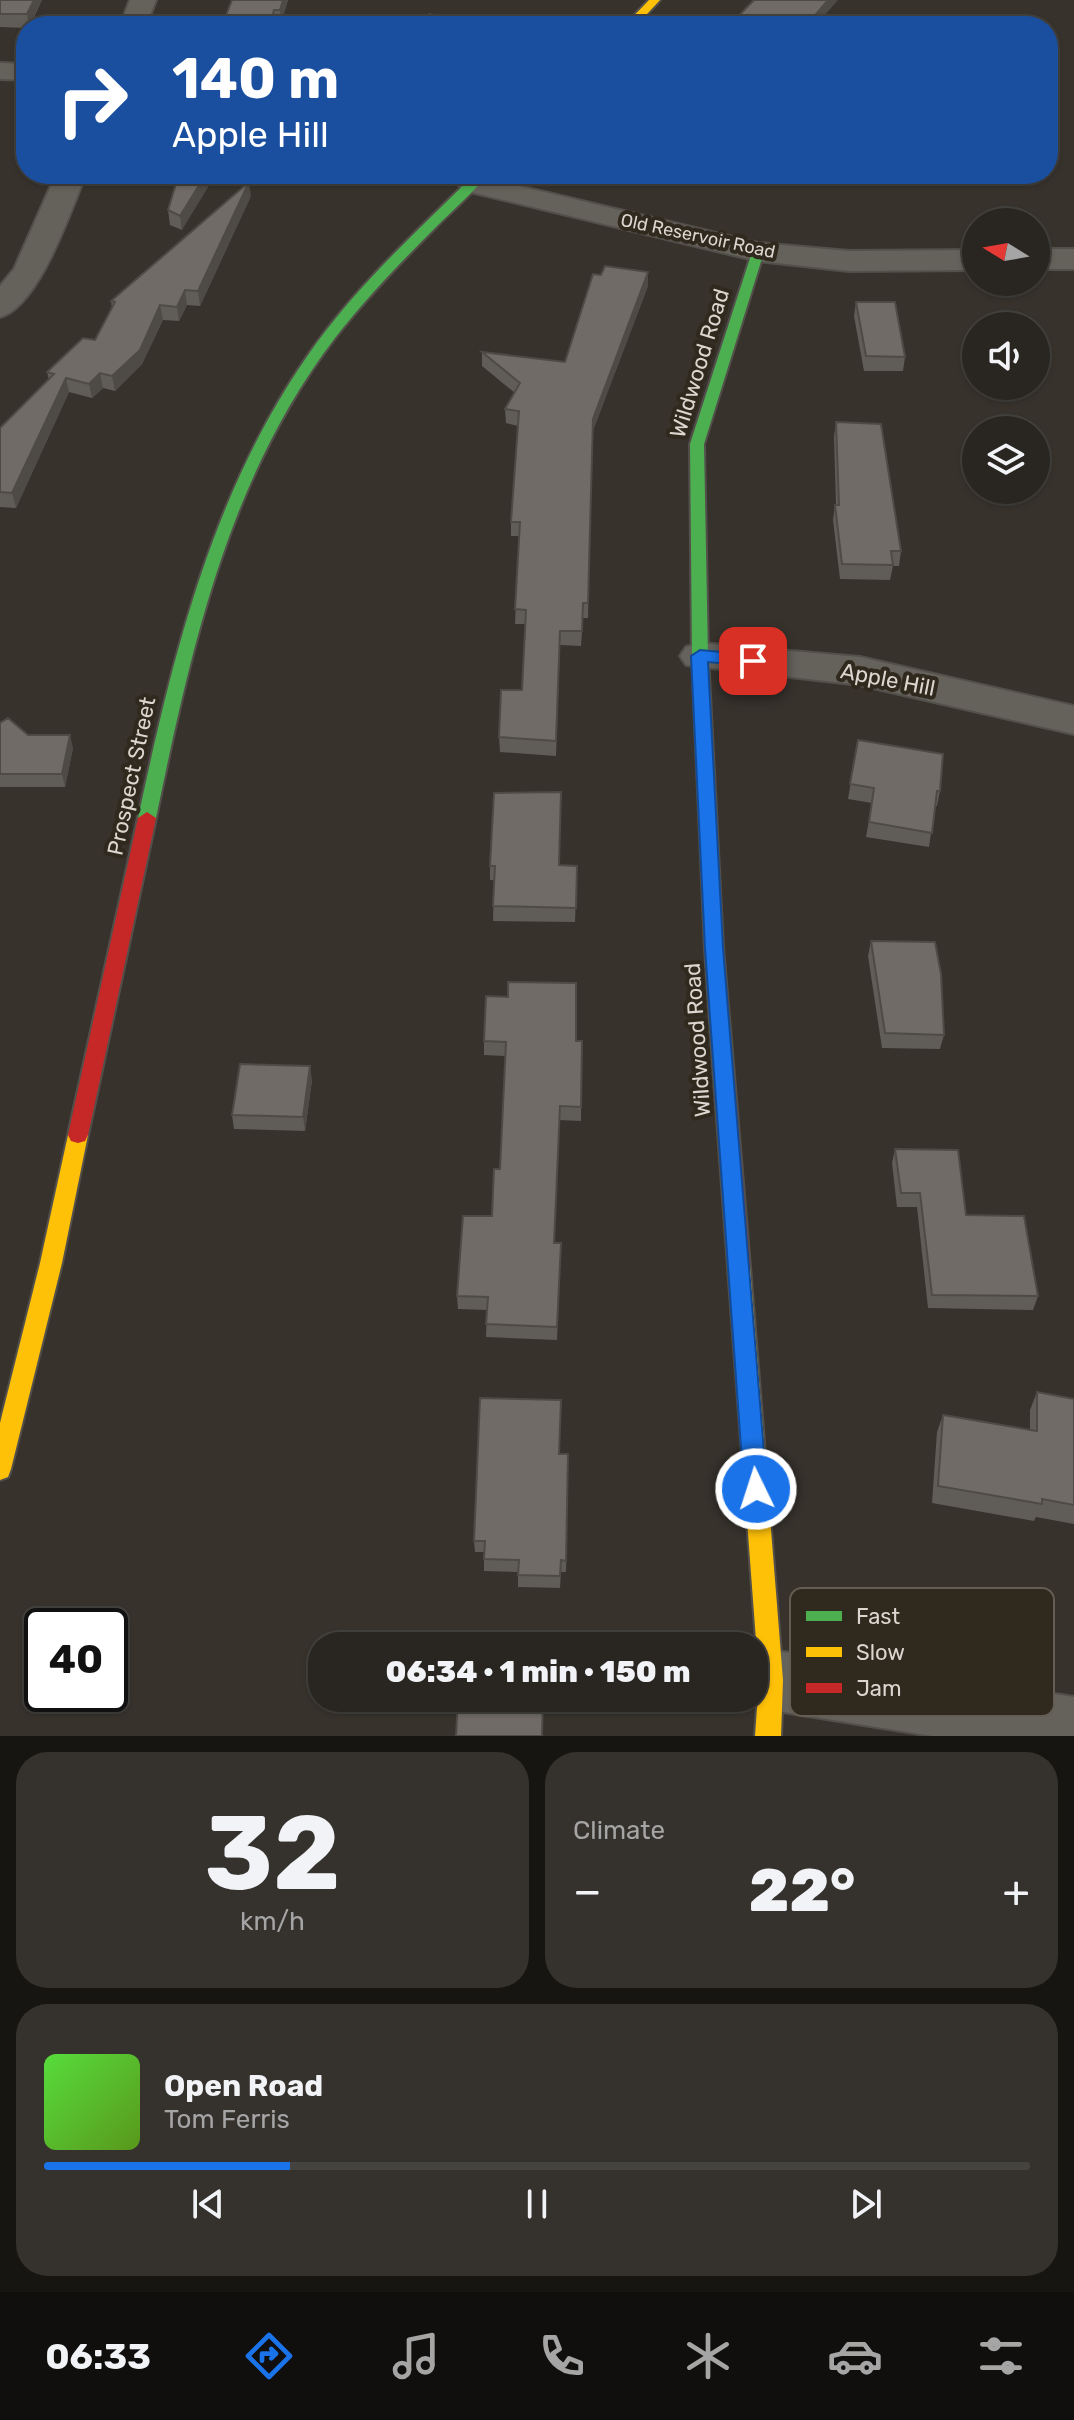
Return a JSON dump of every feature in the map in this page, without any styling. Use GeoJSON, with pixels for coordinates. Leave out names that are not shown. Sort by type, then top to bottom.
{"type":"FeatureCollection","features":[{"type":"Feature","properties":{"kind":"main road"},"geometry":{"type":"LineString","coordinates":[[640,16],[655,0]]}},
{"type":"Feature","properties":{"kind":"main road","name":"Prospect Street"},"geometry":{"type":"LineString","coordinates":[[0,1469],[51,1263],[183,649],[212,548],[243,473],[315,355],[383,275],[472,184]]}},
{"type":"Feature","properties":{"kind":"main road","name":"Wildwood Road"},"geometry":{"type":"LineString","coordinates":[[758,252],[697,444],[700,656],[714,948],[769,1708]]}},
{"type":"Feature","properties":{"kind":"street"},"geometry":{"type":"LineString","coordinates":[[0,307],[29,271],[67,184]]}},
{"type":"Feature","properties":{"kind":"street","name":"Old Reservoir Road"},"geometry":{"type":"LineString","coordinates":[[496,184],[758,252],[849,261],[962,260]]}},
{"type":"Feature","properties":{"kind":"street"},"geometry":{"type":"LineString","coordinates":[[1050,259],[1074,259]]}},
{"type":"Feature","properties":{"kind":"street","name":"Apple Hill"},"geometry":{"type":"LineString","coordinates":[[700,656],[860,671],[1074,720]]}},
{"type":"Feature","properties":{"kind":"street"},"geometry":{"type":"LineString","coordinates":[[769,1708],[790,1709]]}},
{"type":"Feature","properties":{"kind":"street"},"geometry":{"type":"LineString","coordinates":[[891,1716],[1074,1728]]}},
{"type":"Feature","properties":{"kind":"building"},"geometry":{"type":"Polygon","coordinates":[[[0,0],[34,0],[27,14],[0,14],[0,0]]]}},
{"type":"Feature","properties":{"kind":"building"},"geometry":{"type":"Polygon","coordinates":[[[232,0],[283,0],[280,10],[274,10],[272,16],[226,16],[232,0]]]}},
{"type":"Feature","properties":{"kind":"building"},"geometry":{"type":"Polygon","coordinates":[[[754,0],[828,0],[814,16],[739,16],[754,0]]]}},
{"type":"Feature","properties":{"kind":"building"},"geometry":{"type":"Polygon","coordinates":[[[176,184],[200,184],[180,216],[168,210],[176,184]]]}},
{"type":"Feature","properties":{"kind":"building"},"geometry":{"type":"Polygon","coordinates":[[[248,184],[198,291],[185,290],[177,307],[160,305],[140,350],[112,376],[100,373],[89,384],[66,378],[12,493],[0,492],[0,428],[54,374],[47,372],[83,338],[95,340],[115,302],[111,301],[248,184]]]}},
{"type":"Feature","properties":{"kind":"building"},"geometry":{"type":"Polygon","coordinates":[[[605,266],[648,272],[593,419],[588,603],[583,603],[582,631],[560,631],[556,741],[499,737],[501,690],[522,690],[526,610],[515,609],[520,522],[511,522],[519,411],[505,409],[520,383],[482,352],[565,362],[593,274],[601,275],[605,266]]]}},
{"type":"Feature","properties":{"kind":"building"},"geometry":{"type":"Polygon","coordinates":[[[856,302],[895,302],[905,357],[866,356],[856,302]]]}},
{"type":"Feature","properties":{"kind":"building"},"geometry":{"type":"Polygon","coordinates":[[[836,422],[881,424],[901,551],[891,551],[893,565],[842,564],[835,505],[839,505],[836,422]]]}},
{"type":"Feature","properties":{"kind":"building"},"geometry":{"type":"Polygon","coordinates":[[[8,718],[28,735],[70,735],[62,774],[0,774],[0,723],[8,718]]]}},
{"type":"Feature","properties":{"kind":"building"},"geometry":{"type":"Polygon","coordinates":[[[858,740],[943,754],[932,833],[869,822],[874,788],[850,784],[858,740]]]}},
{"type":"Feature","properties":{"kind":"building"},"geometry":{"type":"Polygon","coordinates":[[[561,792],[559,865],[577,866],[576,908],[493,906],[495,866],[490,866],[494,793],[561,792]]]}},
{"type":"Feature","properties":{"kind":"building"},"geometry":{"type":"Polygon","coordinates":[[[871,941],[935,942],[941,974],[944,1035],[885,1033],[871,941]]]}},
{"type":"Feature","properties":{"kind":"building"},"geometry":{"type":"Polygon","coordinates":[[[508,982],[576,983],[576,1041],[582,1041],[581,1107],[560,1106],[554,1243],[561,1243],[557,1327],[486,1324],[488,1297],[457,1296],[463,1216],[492,1216],[494,1169],[500,1169],[506,1042],[484,1041],[486,996],[508,997],[508,982]]]}},
{"type":"Feature","properties":{"kind":"building"},"geometry":{"type":"Polygon","coordinates":[[[240,1064],[310,1066],[303,1117],[232,1115],[240,1064]]]}},
{"type":"Feature","properties":{"kind":"building"},"geometry":{"type":"Polygon","coordinates":[[[895,1149],[958,1150],[966,1215],[1024,1216],[1038,1296],[932,1295],[920,1193],[901,1193],[895,1149]]]}},
{"type":"Feature","properties":{"kind":"building"},"geometry":{"type":"Polygon","coordinates":[[[1037,1392],[1074,1399],[1074,1505],[1042,1499],[1042,1504],[938,1486],[943,1415],[1037,1431],[1037,1392]]]}},
{"type":"Feature","properties":{"kind":"building"},"geometry":{"type":"Polygon","coordinates":[[[480,1398],[561,1400],[559,1454],[568,1454],[566,1561],[561,1560],[560,1576],[518,1575],[519,1560],[484,1559],[485,1541],[474,1541],[480,1398]]]}},
{"type":"Feature","properties":{"kind":"building"},"geometry":{"type":"Polygon","coordinates":[[[457,1712],[543,1712],[542,1736],[456,1736],[457,1712]]]}},
{"type":"Feature","properties":{"kind":"traffic: fast"},"geometry":{"type":"LineString","coordinates":[[147,818],[188,637],[226,521],[250,465],[279,410],[332,333],[394,263],[472,184]]}},
{"type":"Feature","properties":{"kind":"traffic: fast"},"geometry":{"type":"LineString","coordinates":[[723,1064],[714,948],[700,656],[697,444],[758,252]]}},
{"type":"Feature","properties":{"kind":"traffic: slow"},"geometry":{"type":"LineString","coordinates":[[640,16],[655,0]]}},
{"type":"Feature","properties":{"kind":"traffic: slow"},"geometry":{"type":"LineString","coordinates":[[0,1469],[51,1263],[78,1135]]}},
{"type":"Feature","properties":{"kind":"traffic: slow"},"geometry":{"type":"LineString","coordinates":[[739,1267],[771,1680],[768,1736]]}},
{"type":"Feature","properties":{"kind":"traffic: jam"},"geometry":{"type":"LineString","coordinates":[[78,1135],[147,818]]}},
{"type":"Feature","properties":{"kind":"traffic: jam"},"geometry":{"type":"LineString","coordinates":[[723,1064],[739,1267]]}},
{"type":"Feature","properties":{"kind":"route"},"geometry":{"type":"LineString","coordinates":[[753,661],[700,656],[714,948],[756,1489]]}}]}
